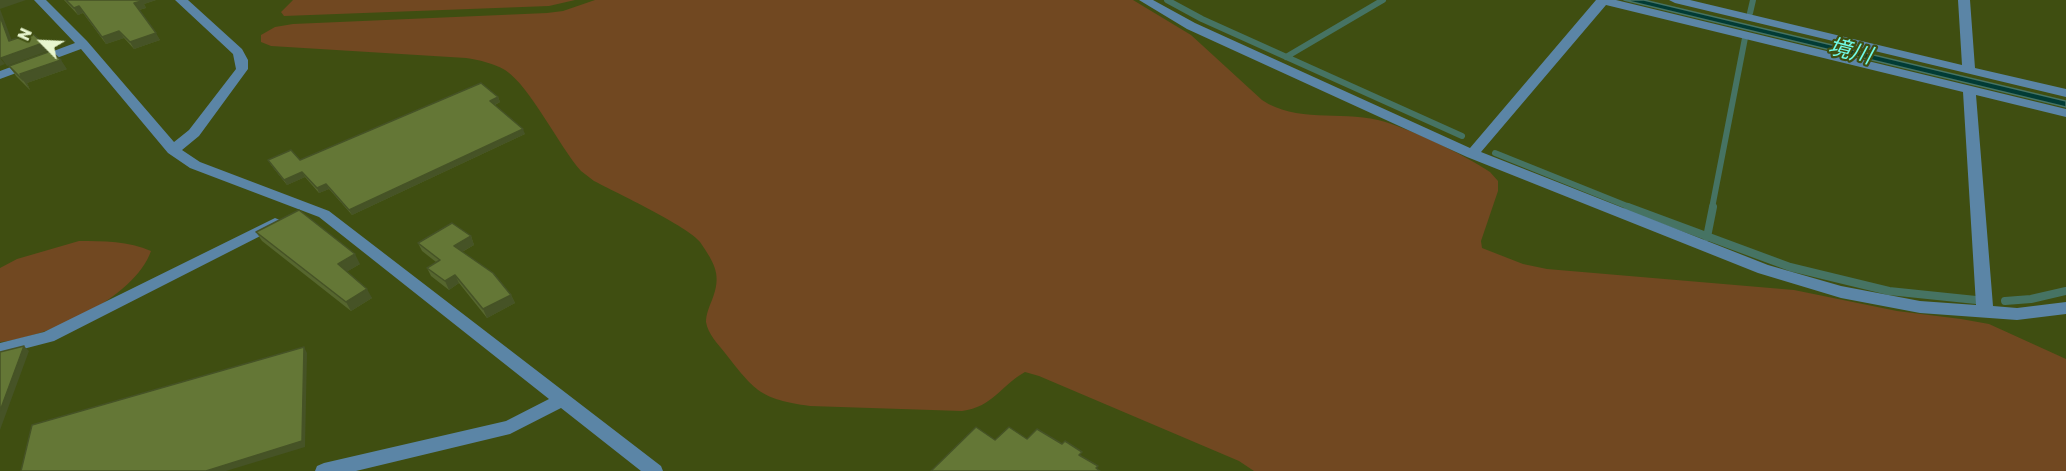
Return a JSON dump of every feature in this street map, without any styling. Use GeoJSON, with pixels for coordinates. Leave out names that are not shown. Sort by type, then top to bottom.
{"type":"FeatureCollection","features":[{"type":"Feature","properties":{"kind":"street"},"geometry":{"type":"LineString","coordinates":[[40,0],[83,44],[173,150],[195,165],[306,205],[340,225],[654,471]]}},
{"type":"Feature","properties":{"kind":"street"},"geometry":{"type":"LineString","coordinates":[[184,3],[203,0]]}},
{"type":"Feature","properties":{"kind":"street"},"geometry":{"type":"LineString","coordinates":[[1145,0],[1191,26],[1472,154],[1663,231],[1789,278],[1894,303],[1985,313],[2027,314],[2066,308]]}},
{"type":"Feature","properties":{"kind":"street"},"geometry":{"type":"LineString","coordinates":[[1472,154],[1603,0],[2066,113]]}},
{"type":"Feature","properties":{"kind":"street"},"geometry":{"type":"LineString","coordinates":[[1675,0],[2066,93]]}},
{"type":"Feature","properties":{"kind":"street"},"geometry":{"type":"LineString","coordinates":[[1964,0],[1969,70]]}},
{"type":"Feature","properties":{"kind":"street"},"geometry":{"type":"LineString","coordinates":[[173,150],[194,133],[242,69],[242,60],[238,52],[184,3]]}},
{"type":"Feature","properties":{"kind":"street"},"geometry":{"type":"LineString","coordinates":[[0,75],[83,44]]}},
{"type":"Feature","properties":{"kind":"street"},"geometry":{"type":"LineString","coordinates":[[1969,90],[1985,313]]}},
{"type":"Feature","properties":{"kind":"street"},"geometry":{"type":"LineString","coordinates":[[0,348],[48,337],[306,205]]}},
{"type":"Feature","properties":{"kind":"street"},"geometry":{"type":"LineString","coordinates":[[324,471],[510,427],[563,399]]}},
{"type":"Feature","properties":{"kind":"shaded area"},"geometry":{"type":"Polygon","coordinates":[[[293,0],[575,0],[549,6],[284,16],[281,12],[293,0]]]}},
{"type":"Feature","properties":{"kind":"shaded area"},"geometry":{"type":"Polygon","coordinates":[[[595,0],[1133,0],[1191,35],[1262,100],[1275,107],[1303,114],[1378,120],[1435,142],[1490,172],[1498,181],[1498,191],[1481,241],[1482,248],[1523,264],[1547,269],[1794,290],[1897,311],[1961,319],[1989,324],[2066,359],[2066,471],[1254,471],[1239,461],[1025,372],[989,401],[973,409],[962,411],[810,406],[780,400],[752,385],[709,331],[706,322],[717,276],[710,257],[700,242],[682,228],[594,181],[581,171],[534,102],[515,78],[505,70],[496,65],[466,58],[271,46],[261,42],[261,35],[275,27],[293,24],[547,13],[563,11],[595,0]]]}},
{"type":"Feature","properties":{"kind":"shaded area"},"geometry":{"type":"Polygon","coordinates":[[[79,241],[125,243],[151,251],[142,268],[127,285],[87,313],[64,324],[20,339],[0,342],[0,268],[17,259],[79,241]]]}},
{"type":"Feature","properties":{"kind":"water","name":"境川"},"geometry":{"type":"Polygon","coordinates":[[[1624,0],[1644,0],[2066,101],[2066,107],[1624,0]]]}},
{"type":"Feature","properties":{"kind":"building"},"geometry":{"type":"Polygon","coordinates":[[[66,0],[141,0],[134,3],[156,33],[130,42],[119,31],[102,37],[79,6],[74,8],[66,0]]]}},
{"type":"Feature","properties":{"kind":"building"},"geometry":{"type":"Polygon","coordinates":[[[0,16],[9,41],[32,33],[43,43],[0,58],[0,16]]]}},
{"type":"Feature","properties":{"kind":"building"},"geometry":{"type":"Polygon","coordinates":[[[51,51],[61,60],[20,74],[23,80],[9,66],[51,51]]]}},
{"type":"Feature","properties":{"kind":"building"},"geometry":{"type":"Polygon","coordinates":[[[481,83],[498,97],[490,101],[523,129],[349,210],[326,184],[317,188],[302,172],[284,180],[268,160],[291,150],[300,160],[481,83]]]}},
{"type":"Feature","properties":{"kind":"building"},"geometry":{"type":"Polygon","coordinates":[[[299,210],[355,254],[338,264],[367,289],[346,302],[256,232],[299,210]]]}},
{"type":"Feature","properties":{"kind":"building"},"geometry":{"type":"Polygon","coordinates":[[[452,223],[471,236],[454,246],[493,273],[511,295],[483,309],[455,275],[445,281],[427,268],[440,260],[418,243],[452,223]]]}},
{"type":"Feature","properties":{"kind":"building"},"geometry":{"type":"Polygon","coordinates":[[[24,346],[0,411],[0,352],[24,346]]]}},
{"type":"Feature","properties":{"kind":"building"},"geometry":{"type":"Polygon","coordinates":[[[304,347],[302,441],[206,471],[21,471],[32,425],[304,347]]]}},
{"type":"Feature","properties":{"kind":"building"},"geometry":{"type":"Polygon","coordinates":[[[976,427],[995,440],[1009,427],[1027,439],[1037,429],[1062,444],[1065,441],[1082,452],[1079,455],[1098,466],[1096,468],[1100,471],[931,471],[976,427]]]}},
{"type":"Feature","properties":{"kind":"waterway"},"geometry":{"type":"LineString","coordinates":[[1167,0],[1202,19],[1286,57]]}},
{"type":"Feature","properties":{"kind":"waterway"},"geometry":{"type":"LineString","coordinates":[[1286,57],[1383,0]]}},
{"type":"Feature","properties":{"kind":"waterway"},"geometry":{"type":"LineString","coordinates":[[1750,13],[1753,0]]}},
{"type":"Feature","properties":{"kind":"waterway"},"geometry":{"type":"LineString","coordinates":[[1712,208],[1745,38]]}},
{"type":"Feature","properties":{"kind":"waterway"},"geometry":{"type":"LineString","coordinates":[[1286,57],[1462,136]]}},
{"type":"Feature","properties":{"kind":"waterway"},"geometry":{"type":"LineString","coordinates":[[1495,153],[1632,208]]}},
{"type":"Feature","properties":{"kind":"waterway"},"geometry":{"type":"LineString","coordinates":[[1628,207],[1707,236]]}},
{"type":"Feature","properties":{"kind":"waterway"},"geometry":{"type":"LineString","coordinates":[[1707,236],[1713,207]]}},
{"type":"Feature","properties":{"kind":"waterway"},"geometry":{"type":"LineString","coordinates":[[1707,236],[1790,267],[1889,291],[1976,300]]}},
{"type":"Feature","properties":{"kind":"waterway"},"geometry":{"type":"LineString","coordinates":[[2005,301],[2031,299],[2066,291]]}}]}
